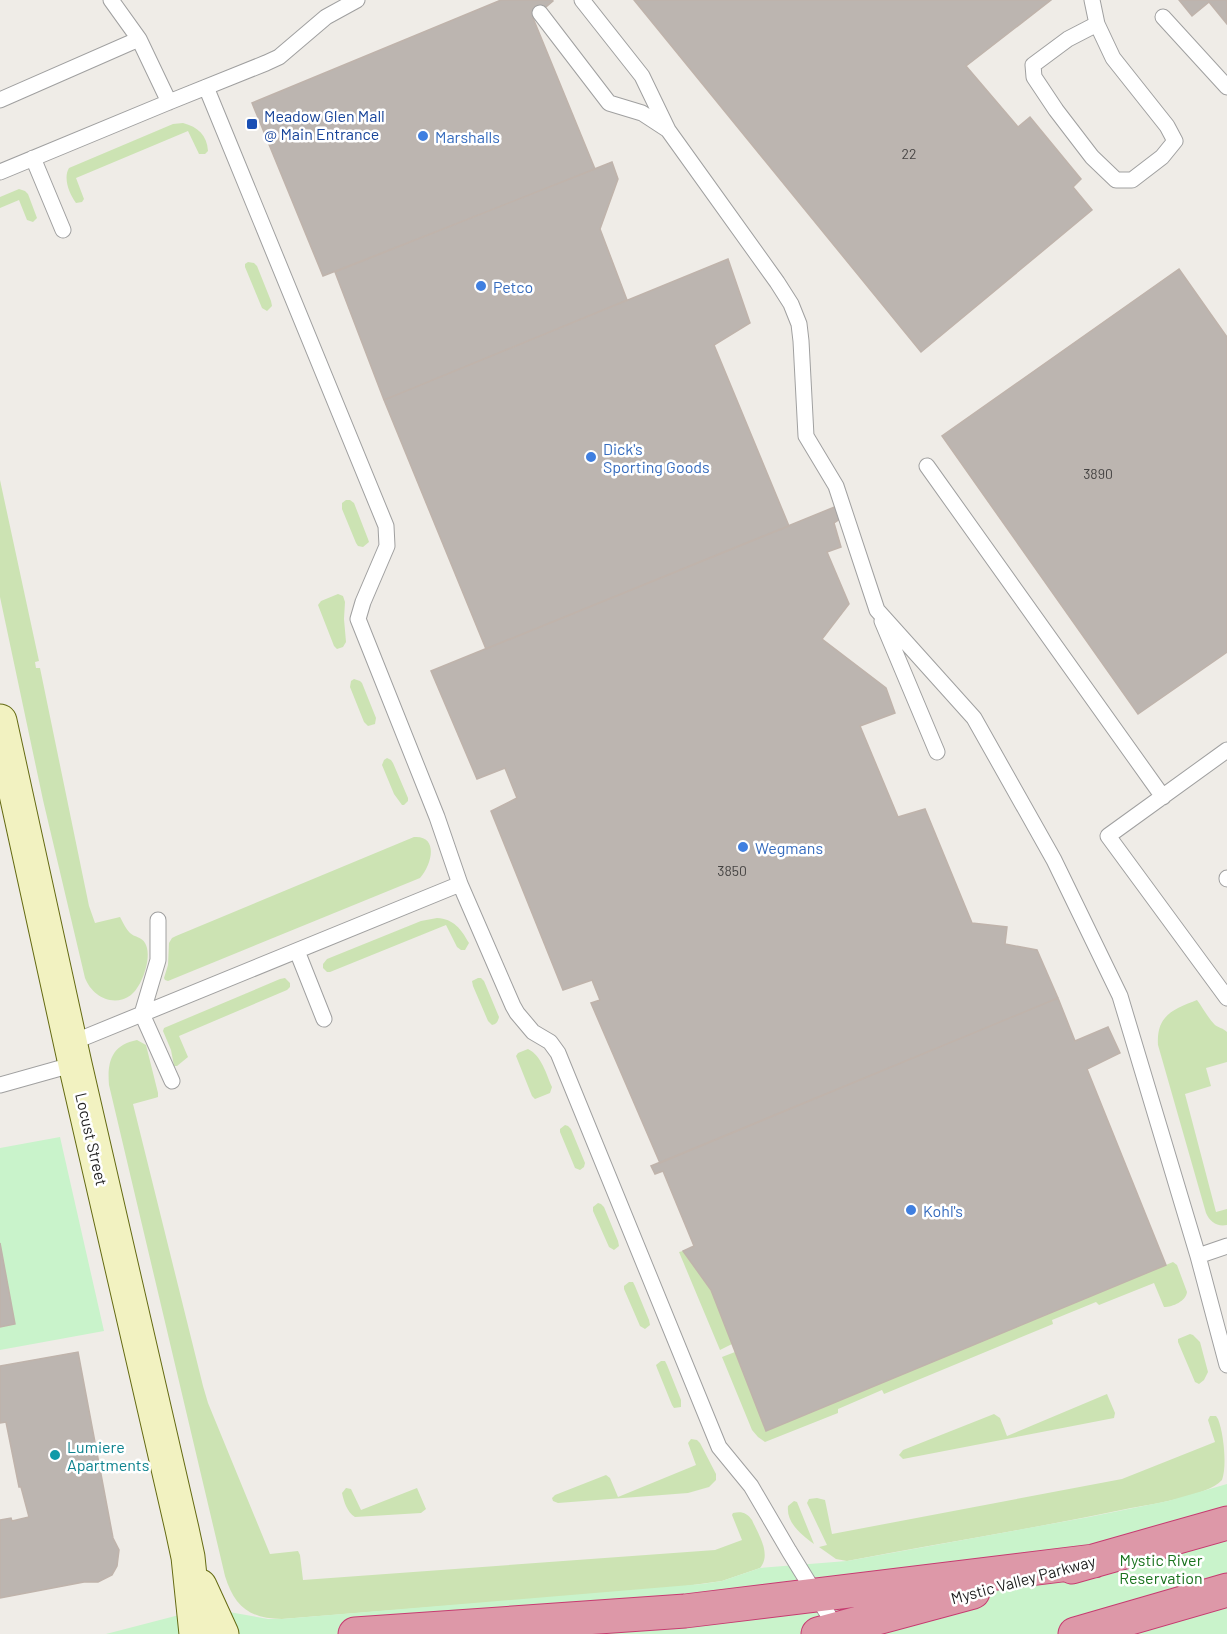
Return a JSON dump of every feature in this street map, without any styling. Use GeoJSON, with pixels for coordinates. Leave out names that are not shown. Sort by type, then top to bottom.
{"type":"FeatureCollection","features":[{"type":"Feature","properties":{"kind":"highway","name":"Mystic Valley Parkway"},"geometry":{"type":"LineString","coordinates":[[828,1631],[1094,1561],[1227,1523]]}},
{"type":"Feature","properties":{"kind":"highway"},"geometry":{"type":"LineString","coordinates":[[355,1634],[685,1611],[1094,1561]]}},
{"type":"Feature","properties":{"kind":"highway"},"geometry":{"type":"LineString","coordinates":[[1075,1634],[1227,1590]]}},
{"type":"Feature","properties":{"kind":"street","name":"Locust Street"},"geometry":{"type":"LineString","coordinates":[[0,721],[73,1054],[188,1557],[196,1634]]}},
{"type":"Feature","properties":{"kind":"street","name":"Locust Street"},"geometry":{"type":"LineString","coordinates":[[188,1557],[222,1634]]}},
{"type":"Feature","properties":{"kind":"lane"},"geometry":{"type":"LineString","coordinates":[[111,0],[139,39],[169,102]]}},
{"type":"Feature","properties":{"kind":"lane"},"geometry":{"type":"LineString","coordinates":[[0,172],[279,57],[326,17],[357,0]]}},
{"type":"Feature","properties":{"kind":"lane"},"geometry":{"type":"LineString","coordinates":[[582,0],[642,76],[668,130],[791,304],[799,324],[801,341],[806,436],[836,486],[877,610],[937,752]]}},
{"type":"Feature","properties":{"kind":"lane"},"geometry":{"type":"LineString","coordinates":[[1092,0],[1097,24],[1113,58],[1167,126],[1176,141],[1162,157],[1132,180],[1116,180],[1092,157],[1034,77],[1034,65],[1068,39],[1097,24]]}},
{"type":"Feature","properties":{"kind":"lane"},"geometry":{"type":"LineString","coordinates":[[540,13],[609,103],[642,113],[668,130]]}},
{"type":"Feature","properties":{"kind":"lane"},"geometry":{"type":"LineString","coordinates":[[1163,17],[1227,87]]}},
{"type":"Feature","properties":{"kind":"lane"},"geometry":{"type":"LineString","coordinates":[[0,100],[139,39]]}},
{"type":"Feature","properties":{"kind":"lane"},"geometry":{"type":"LineString","coordinates":[[206,87],[386,526],[387,546],[358,619],[437,817],[460,884],[517,1013],[533,1032],[550,1042],[558,1053],[718,1447],[751,1486],[815,1594],[828,1631]]}},
{"type":"Feature","properties":{"kind":"lane"},"geometry":{"type":"LineString","coordinates":[[33,158],[63,230]]}},
{"type":"Feature","properties":{"kind":"lane"},"geometry":{"type":"LineString","coordinates":[[927,466],[1163,797]]}},
{"type":"Feature","properties":{"kind":"lane"},"geometry":{"type":"LineString","coordinates":[[877,610],[974,718],[1054,860],[1120,996],[1198,1256],[1227,1365]]}},
{"type":"Feature","properties":{"kind":"lane"},"geometry":{"type":"LineString","coordinates":[[1227,750],[1108,836],[1227,998]]}},
{"type":"Feature","properties":{"kind":"lane"},"geometry":{"type":"LineString","coordinates":[[0,1085],[73,1054],[142,1014],[460,884]]}},
{"type":"Feature","properties":{"kind":"lane"},"geometry":{"type":"LineString","coordinates":[[158,920],[158,960],[142,1014],[172,1081]]}},
{"type":"Feature","properties":{"kind":"lane"},"geometry":{"type":"LineString","coordinates":[[297,951],[324,1019]]}},
{"type":"Feature","properties":{"kind":"lane"},"geometry":{"type":"LineString","coordinates":[[1198,1256],[1227,1246]]}},
{"type":"Feature","properties":{"kind":"green space"},"geometry":{"type":"Polygon","coordinates":[[[183,123],[197,129],[204,136],[208,151],[205,154],[199,154],[188,131],[76,178],[84,199],[76,203],[68,186],[69,168],[173,124],[183,123]]]}},
{"type":"Feature","properties":{"kind":"green space"},"geometry":{"type":"Polygon","coordinates":[[[19,189],[28,194],[37,218],[33,222],[27,220],[19,200],[0,208],[0,197],[19,189]]]}},
{"type":"Feature","properties":{"kind":"green space"},"geometry":{"type":"Polygon","coordinates":[[[248,262],[257,266],[271,301],[272,306],[267,311],[262,308],[245,267],[248,262]]]}},
{"type":"Feature","properties":{"kind":"green space"},"geometry":{"type":"Polygon","coordinates":[[[0,480],[39,661],[35,662],[36,668],[40,668],[89,906],[95,923],[120,917],[128,931],[144,941],[147,949],[147,963],[139,985],[131,995],[124,999],[110,1000],[98,995],[85,978],[43,800],[0,597],[0,480]]]}},
{"type":"Feature","properties":{"kind":"green space"},"geometry":{"type":"Polygon","coordinates":[[[346,500],[354,503],[368,539],[369,542],[363,547],[356,543],[342,509],[342,503],[346,500]]]}},
{"type":"Feature","properties":{"kind":"green space"},"geometry":{"type":"Polygon","coordinates":[[[338,594],[343,596],[345,602],[346,642],[343,647],[337,649],[318,605],[321,601],[338,594]]]}},
{"type":"Feature","properties":{"kind":"green space"},"geometry":{"type":"Polygon","coordinates":[[[354,679],[362,683],[376,718],[375,724],[368,726],[364,722],[350,687],[354,679]]]}},
{"type":"Feature","properties":{"kind":"green space"},"geometry":{"type":"Polygon","coordinates":[[[387,758],[393,763],[408,798],[404,805],[394,794],[382,765],[387,758]]]}},
{"type":"Feature","properties":{"kind":"green space"},"geometry":{"type":"Polygon","coordinates":[[[414,837],[427,841],[431,852],[428,866],[420,878],[168,981],[165,980],[169,943],[172,938],[414,837]]]}},
{"type":"Feature","properties":{"kind":"green space"},"geometry":{"type":"Polygon","coordinates":[[[437,918],[448,920],[460,929],[469,943],[465,950],[457,947],[446,925],[330,972],[323,968],[327,959],[421,921],[437,918]]]}},
{"type":"Feature","properties":{"kind":"green space"},"geometry":{"type":"Polygon","coordinates":[[[285,978],[290,983],[287,990],[179,1036],[188,1057],[174,1066],[164,1028],[285,978]]]}},
{"type":"Feature","properties":{"kind":"green space"},"geometry":{"type":"Polygon","coordinates":[[[478,978],[484,981],[499,1017],[494,1025],[488,1021],[473,986],[472,981],[478,978]]]}},
{"type":"Feature","properties":{"kind":"green space"},"geometry":{"type":"Polygon","coordinates":[[[1197,1000],[1215,1025],[1227,1032],[1227,1062],[1206,1068],[1211,1086],[1185,1094],[1216,1212],[1227,1209],[1227,1225],[1214,1223],[1206,1213],[1158,1045],[1158,1035],[1163,1020],[1174,1010],[1197,1000]]]}},
{"type":"Feature","properties":{"kind":"green space"},"geometry":{"type":"Polygon","coordinates":[[[137,1040],[146,1045],[158,1097],[133,1104],[203,1386],[270,1554],[298,1551],[303,1580],[715,1550],[742,1540],[732,1515],[742,1512],[752,1520],[763,1544],[765,1557],[760,1568],[722,1581],[671,1588],[282,1619],[261,1616],[245,1609],[233,1595],[225,1576],[109,1085],[109,1069],[113,1055],[122,1046],[137,1040]]]}},
{"type":"Feature","properties":{"kind":"green space"},"geometry":{"type":"Polygon","coordinates":[[[528,1049],[537,1056],[552,1087],[550,1093],[535,1099],[516,1056],[528,1049]]]}},
{"type":"Feature","properties":{"kind":"green space"},"geometry":{"type":"Polygon","coordinates":[[[565,1125],[571,1129],[585,1163],[580,1170],[575,1168],[560,1132],[565,1125]]]}},
{"type":"Feature","properties":{"kind":"green space"},"geometry":{"type":"Polygon","coordinates":[[[60,1137],[104,1331],[0,1350],[0,1148],[60,1137]]]}},
{"type":"Feature","properties":{"kind":"green space"},"geometry":{"type":"Polygon","coordinates":[[[598,1203],[604,1207],[618,1241],[619,1246],[614,1250],[609,1247],[593,1211],[593,1207],[598,1203]]]}},
{"type":"Feature","properties":{"kind":"green space"},"geometry":{"type":"Polygon","coordinates":[[[683,1251],[711,1290],[732,1344],[720,1350],[679,1252],[683,1251]]]}},
{"type":"Feature","properties":{"kind":"green space"},"geometry":{"type":"Polygon","coordinates":[[[1173,1262],[1177,1265],[1187,1292],[1182,1301],[1175,1305],[1164,1307],[1154,1283],[1099,1305],[1096,1302],[1052,1320],[1053,1324],[884,1394],[882,1390],[838,1409],[838,1413],[765,1442],[752,1430],[722,1357],[735,1352],[766,1431],[1173,1262]]]}},
{"type":"Feature","properties":{"kind":"green space"},"geometry":{"type":"Polygon","coordinates":[[[629,1282],[633,1282],[649,1320],[650,1325],[645,1329],[640,1326],[624,1289],[629,1282]]]}},
{"type":"Feature","properties":{"kind":"green space"},"geometry":{"type":"Polygon","coordinates":[[[1190,1334],[1200,1342],[1208,1372],[1199,1384],[1195,1382],[1178,1342],[1178,1339],[1190,1334]]]}},
{"type":"Feature","properties":{"kind":"green space"},"geometry":{"type":"Polygon","coordinates":[[[665,1361],[667,1365],[681,1400],[681,1407],[674,1408],[672,1405],[656,1365],[665,1361]]]}},
{"type":"Feature","properties":{"kind":"green space"},"geometry":{"type":"Polygon","coordinates":[[[1107,1394],[1115,1413],[1114,1418],[903,1459],[899,1455],[903,1450],[994,1414],[1000,1418],[1007,1436],[1107,1394]]]}},
{"type":"Feature","properties":{"kind":"green space"},"geometry":{"type":"Polygon","coordinates":[[[1210,1416],[1216,1416],[1222,1433],[1224,1474],[1222,1480],[1205,1491],[1166,1502],[847,1561],[836,1559],[819,1547],[827,1545],[807,1503],[809,1499],[825,1500],[832,1534],[1122,1479],[1215,1442],[1208,1420],[1210,1416]]]}},
{"type":"Feature","properties":{"kind":"green space"},"geometry":{"type":"Polygon","coordinates":[[[691,1439],[700,1443],[716,1474],[716,1480],[709,1487],[688,1493],[558,1503],[553,1501],[552,1498],[555,1495],[606,1475],[610,1478],[618,1497],[696,1465],[688,1443],[691,1439]]]}},
{"type":"Feature","properties":{"kind":"green space","name":"Mystic River Reservation"},"geometry":{"type":"Polygon","coordinates":[[[1227,1484],[1227,1634],[106,1634],[212,1609],[268,1619],[282,1619],[702,1584],[722,1581],[760,1568],[847,1561],[1089,1517],[1168,1501],[1227,1484]]]}},
{"type":"Feature","properties":{"kind":"green space"},"geometry":{"type":"Polygon","coordinates":[[[346,1488],[351,1489],[361,1510],[417,1488],[426,1509],[421,1513],[355,1517],[348,1510],[344,1500],[342,1493],[346,1488]]]}},
{"type":"Feature","properties":{"kind":"green space"},"geometry":{"type":"Polygon","coordinates":[[[794,1501],[797,1502],[814,1544],[792,1523],[788,1506],[794,1501]]]}},
{"type":"Feature","properties":{"kind":"building","name":"Marshalls"},"geometry":{"type":"Polygon","coordinates":[[[501,0],[553,1],[533,18],[595,169],[323,276],[252,103],[501,0]]]}},
{"type":"Feature","properties":{"kind":"building"},"geometry":{"type":"Polygon","coordinates":[[[634,0],[1051,0],[966,66],[1018,127],[1030,117],[1081,179],[1073,187],[1092,210],[921,352],[634,0]]]}},
{"type":"Feature","properties":{"kind":"building"},"geometry":{"type":"Polygon","coordinates":[[[1179,0],[1227,0],[1227,24],[1209,2],[1192,16],[1179,0]]]}},
{"type":"Feature","properties":{"kind":"building","name":"Petco"},"geometry":{"type":"Polygon","coordinates":[[[612,162],[618,179],[600,229],[627,300],[384,400],[335,272],[612,162]]]}},
{"type":"Feature","properties":{"kind":"building"},"geometry":{"type":"Polygon","coordinates":[[[728,259],[750,323],[714,345],[789,526],[486,649],[384,400],[728,259]]]}},
{"type":"Feature","properties":{"kind":"building"},"geometry":{"type":"Polygon","coordinates":[[[1179,269],[1227,337],[1227,652],[1138,714],[942,436],[1179,269]]]}},
{"type":"Feature","properties":{"kind":"building"},"geometry":{"type":"Polygon","coordinates":[[[837,506],[843,517],[834,523],[841,547],[827,552],[849,604],[822,639],[886,688],[895,713],[860,726],[898,817],[925,809],[972,923],[1007,927],[1005,944],[1037,950],[1058,998],[660,1163],[591,1003],[600,1000],[592,980],[563,990],[491,811],[517,798],[505,768],[477,779],[431,671],[837,506]]]}},
{"type":"Feature","properties":{"kind":"building","name":"Kohl's"},"geometry":{"type":"Polygon","coordinates":[[[1058,998],[1075,1041],[1108,1027],[1120,1053],[1087,1069],[1166,1265],[766,1431],[711,1290],[683,1251],[694,1246],[663,1171],[655,1174],[651,1166],[1058,998]]]}},
{"type":"Feature","properties":{"kind":"building"},"geometry":{"type":"Polygon","coordinates":[[[0,1243],[15,1324],[0,1327],[0,1243]]]}},
{"type":"Feature","properties":{"kind":"building","name":"Lumiere Apartments"},"geometry":{"type":"Polygon","coordinates":[[[78,1352],[113,1538],[119,1550],[117,1566],[112,1575],[98,1582],[84,1582],[0,1598],[0,1520],[11,1518],[12,1521],[29,1517],[21,1487],[19,1487],[6,1422],[0,1423],[0,1366],[78,1352]]]}},
{"type":"Feature","properties":{"kind":"place","name":"Meadow Glen Mall @ Main Entrance"},"geometry":{"type":"Point","coordinates":[252,124]}},
{"type":"Feature","properties":{"kind":"place","name":"Marshalls"},"geometry":{"type":"Point","coordinates":[423,136]}},
{"type":"Feature","properties":{"kind":"place","name":"Petco"},"geometry":{"type":"Point","coordinates":[481,286]}},
{"type":"Feature","properties":{"kind":"place","name":"Dick's Sporting Goods"},"geometry":{"type":"Point","coordinates":[591,457]}},
{"type":"Feature","properties":{"kind":"place","name":"Wegmans"},"geometry":{"type":"Point","coordinates":[743,847]}},
{"type":"Feature","properties":{"kind":"place","name":"Kohl's"},"geometry":{"type":"Point","coordinates":[911,1210]}},
{"type":"Feature","properties":{"kind":"place","name":"Lumiere Apartments"},"geometry":{"type":"Point","coordinates":[55,1455]}}]}
